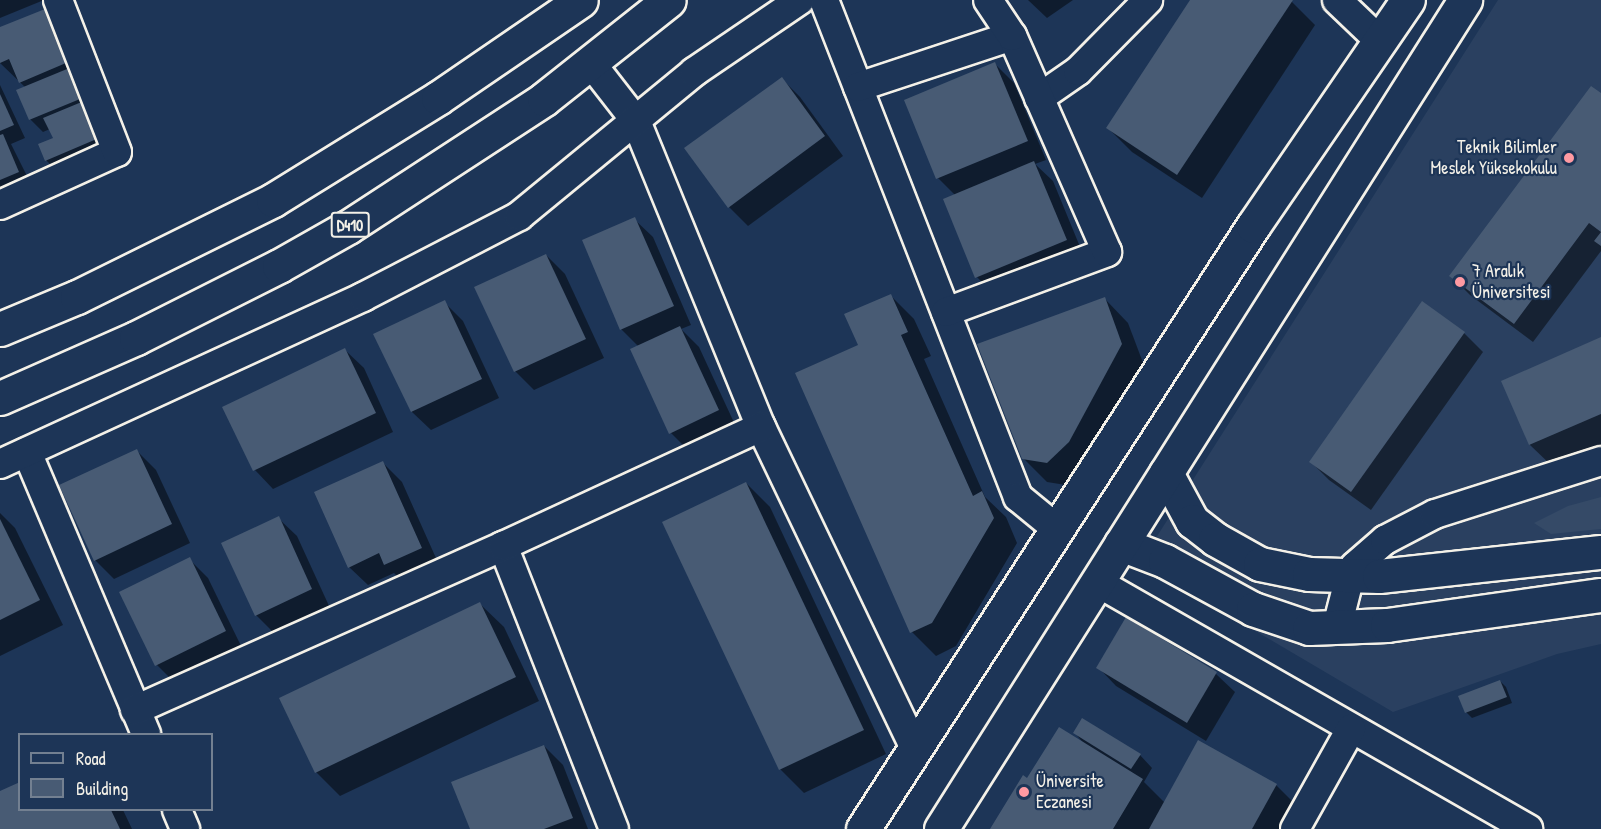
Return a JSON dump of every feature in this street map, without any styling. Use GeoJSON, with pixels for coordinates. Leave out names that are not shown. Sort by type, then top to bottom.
{"type":"FeatureCollection","features":[{"type":"Feature","properties":{"kind":"main road"},"geometry":{"type":"LineString","coordinates":[[0,328],[77,297],[273,200],[438,98],[580,0]]}},
{"type":"Feature","properties":{"kind":"main road","name":"D410"},"geometry":{"type":"LineString","coordinates":[[0,398],[136,338],[279,266],[348,227],[544,99],[669,0]]}},
{"type":"Feature","properties":{"kind":"main road"},"geometry":{"type":"LineString","coordinates":[[863,829],[1253,226],[1408,0]]}},
{"type":"Feature","properties":{"kind":"main road"},"geometry":{"type":"LineString","coordinates":[[941,829],[1465,0]]}},
{"type":"Feature","properties":{"kind":"main road"},"geometry":{"type":"LineString","coordinates":[[1166,473],[1192,522],[1224,544],[1260,564],[1310,574],[1379,576],[1601,552]]}},
{"type":"Feature","properties":{"kind":"main road"},"geometry":{"type":"LineString","coordinates":[[1120,544],[1165,561],[1253,609],[1309,628],[1387,625],[1601,595]]}},
{"type":"Feature","properties":{"kind":"street"},"geometry":{"type":"LineString","coordinates":[[0,205],[117,152],[58,0]]}},
{"type":"Feature","properties":{"kind":"street"},"geometry":{"type":"LineString","coordinates":[[0,464],[363,297],[519,216],[694,72],[800,0]]}},
{"type":"Feature","properties":{"kind":"street"},"geometry":{"type":"LineString","coordinates":[[824,0],[1018,497],[1057,529]]}},
{"type":"Feature","properties":{"kind":"street"},"geometry":{"type":"LineString","coordinates":[[946,312],[1107,252],[1012,36],[988,0]]}},
{"type":"Feature","properties":{"kind":"street"},"geometry":{"type":"LineString","coordinates":[[1040,98],[1078,71],[1148,0]]}},
{"type":"Feature","properties":{"kind":"street"},"geometry":{"type":"LineString","coordinates":[[1337,0],[1381,42]]}},
{"type":"Feature","properties":{"kind":"street"},"geometry":{"type":"LineString","coordinates":[[858,87],[1012,36]]}},
{"type":"Feature","properties":{"kind":"street"},"geometry":{"type":"LineString","coordinates":[[590,62],[636,121],[761,427],[915,748]]}},
{"type":"Feature","properties":{"kind":"street"},"geometry":{"type":"LineString","coordinates":[[27,452],[140,722],[503,546],[761,427]]}},
{"type":"Feature","properties":{"kind":"street"},"geometry":{"type":"LineString","coordinates":[[1337,627],[1350,576],[1355,566],[1386,540],[1435,514],[1601,461]]}},
{"type":"Feature","properties":{"kind":"street"},"geometry":{"type":"LineString","coordinates":[[503,546],[614,829]]}},
{"type":"Feature","properties":{"kind":"street"},"geometry":{"type":"LineString","coordinates":[[1097,582],[1528,829]]}},
{"type":"Feature","properties":{"kind":"street"},"geometry":{"type":"LineString","coordinates":[[1295,829],[1352,729]]}},
{"type":"Feature","properties":{"kind":"street"},"geometry":{"type":"LineString","coordinates":[[177,811],[185,829]]}},
{"type":"Feature","properties":{"kind":"shaded area","name":"7 Aralık Üniversitesi"},"geometry":{"type":"Polygon","coordinates":[[[1498,0],[1601,0],[1601,644],[1557,654],[1393,712],[1140,563],[1498,0]]]}},
{"type":"Feature","properties":{"kind":"shaded area"},"geometry":{"type":"Polygon","coordinates":[[[1601,497],[1601,529],[1551,534],[1534,523],[1568,506],[1601,497]]]}},
{"type":"Feature","properties":{"kind":"building"},"geometry":{"type":"Polygon","coordinates":[[[1190,0],[1293,0],[1177,175],[1106,128],[1190,0]]]}},
{"type":"Feature","properties":{"kind":"building"},"geometry":{"type":"Polygon","coordinates":[[[50,7],[73,60],[19,83],[9,59],[0,63],[0,27],[50,7]]]}},
{"type":"Feature","properties":{"kind":"building"},"geometry":{"type":"Polygon","coordinates":[[[995,62],[1028,141],[936,179],[904,100],[995,62]]]}},
{"type":"Feature","properties":{"kind":"building"},"geometry":{"type":"Polygon","coordinates":[[[67,69],[80,99],[29,120],[16,90],[67,69]]]}},
{"type":"Feature","properties":{"kind":"building"},"geometry":{"type":"Polygon","coordinates":[[[782,77],[825,136],[728,208],[684,148],[782,77]]]}},
{"type":"Feature","properties":{"kind":"building","name":"Teknik Bilimler Meslek Yüksekokulu"},"geometry":{"type":"Polygon","coordinates":[[[1591,86],[1601,93],[1601,232],[1589,223],[1514,324],[1449,276],[1591,86]]]}},
{"type":"Feature","properties":{"kind":"building"},"geometry":{"type":"Polygon","coordinates":[[[0,94],[14,125],[0,131],[0,94]]]}},
{"type":"Feature","properties":{"kind":"building"},"geometry":{"type":"Polygon","coordinates":[[[84,101],[99,138],[45,161],[38,144],[53,138],[43,118],[84,101]]]}},
{"type":"Feature","properties":{"kind":"building"},"geometry":{"type":"Polygon","coordinates":[[[3,134],[19,172],[0,180],[0,135],[3,134]]]}},
{"type":"Feature","properties":{"kind":"building"},"geometry":{"type":"Polygon","coordinates":[[[1034,161],[1067,240],[975,278],[943,199],[1034,161]]]}},
{"type":"Feature","properties":{"kind":"building"},"geometry":{"type":"Polygon","coordinates":[[[635,217],[674,306],[620,330],[582,240],[635,217]]]}},
{"type":"Feature","properties":{"kind":"building"},"geometry":{"type":"Polygon","coordinates":[[[1601,232],[1601,246],[1594,241],[1601,232]]]}},
{"type":"Feature","properties":{"kind":"building"},"geometry":{"type":"Polygon","coordinates":[[[546,254],[586,339],[514,372],[474,287],[546,254]]]}},
{"type":"Feature","properties":{"kind":"building"},"geometry":{"type":"Polygon","coordinates":[[[891,294],[908,332],[901,335],[973,496],[982,491],[994,518],[932,623],[910,633],[795,373],[858,345],[844,314],[891,294]]]}},
{"type":"Feature","properties":{"kind":"building"},"geometry":{"type":"Polygon","coordinates":[[[1105,297],[1122,344],[1069,442],[1047,463],[1022,459],[977,344],[1105,297]]]}},
{"type":"Feature","properties":{"kind":"building"},"geometry":{"type":"Polygon","coordinates":[[[445,300],[482,379],[411,412],[373,334],[445,300]]]}},
{"type":"Feature","properties":{"kind":"building"},"geometry":{"type":"Polygon","coordinates":[[[1422,301],[1465,332],[1351,492],[1309,462],[1422,301]]]}},
{"type":"Feature","properties":{"kind":"building"},"geometry":{"type":"Polygon","coordinates":[[[680,326],[719,410],[669,434],[630,349],[680,326]]]}},
{"type":"Feature","properties":{"kind":"building"},"geometry":{"type":"Polygon","coordinates":[[[1601,337],[1601,414],[1529,445],[1501,381],[1601,337]]]}},
{"type":"Feature","properties":{"kind":"building"},"geometry":{"type":"Polygon","coordinates":[[[345,348],[376,413],[253,471],[222,407],[345,348]]]}},
{"type":"Feature","properties":{"kind":"building"},"geometry":{"type":"Polygon","coordinates":[[[137,449],[172,524],[94,561],[59,485],[137,449]]]}},
{"type":"Feature","properties":{"kind":"building"},"geometry":{"type":"Polygon","coordinates":[[[383,461],[422,548],[384,565],[379,553],[348,568],[314,492],[383,461]]]}},
{"type":"Feature","properties":{"kind":"building"},"geometry":{"type":"Polygon","coordinates":[[[746,482],[864,730],[779,770],[662,522],[746,482]]]}},
{"type":"Feature","properties":{"kind":"building"},"geometry":{"type":"Polygon","coordinates":[[[279,516],[312,589],[255,616],[221,543],[279,516]]]}},
{"type":"Feature","properties":{"kind":"building"},"geometry":{"type":"Polygon","coordinates":[[[0,519],[40,600],[0,620],[0,519]]]}},
{"type":"Feature","properties":{"kind":"building"},"geometry":{"type":"Polygon","coordinates":[[[190,557],[226,631],[155,666],[119,592],[190,557]]]}},
{"type":"Feature","properties":{"kind":"building"},"geometry":{"type":"Polygon","coordinates":[[[480,602],[516,677],[315,773],[279,698],[480,602]]]}},
{"type":"Feature","properties":{"kind":"building"},"geometry":{"type":"Polygon","coordinates":[[[1126,617],[1217,672],[1187,723],[1096,668],[1126,617]]]}},
{"type":"Feature","properties":{"kind":"building"},"geometry":{"type":"Polygon","coordinates":[[[1500,680],[1507,697],[1465,713],[1458,696],[1500,680]]]}},
{"type":"Feature","properties":{"kind":"building"},"geometry":{"type":"Polygon","coordinates":[[[1082,718],[1141,754],[1131,769],[1073,733],[1082,718]]]}},
{"type":"Feature","properties":{"kind":"building"},"geometry":{"type":"Polygon","coordinates":[[[1059,727],[1143,779],[1113,829],[990,829],[1023,775],[1027,778],[1059,727]]]}},
{"type":"Feature","properties":{"kind":"building"},"geometry":{"type":"Polygon","coordinates":[[[1198,740],[1277,784],[1252,829],[1149,829],[1198,740]]]}},
{"type":"Feature","properties":{"kind":"building"},"geometry":{"type":"Polygon","coordinates":[[[544,745],[573,818],[544,829],[470,829],[451,782],[544,745]]]}},
{"type":"Feature","properties":{"kind":"building"},"geometry":{"type":"Polygon","coordinates":[[[18,783],[18,811],[111,811],[120,829],[0,829],[0,791],[18,783]]]}},
{"type":"Feature","properties":{"kind":"place","name":"Teknik Bilimler Meslek Yüksekokulu"},"geometry":{"type":"Point","coordinates":[1569,158]}},
{"type":"Feature","properties":{"kind":"place","name":"7 Aralık Üniversitesi"},"geometry":{"type":"Point","coordinates":[1460,282]}},
{"type":"Feature","properties":{"kind":"place","name":"Üniversite Eczanesi"},"geometry":{"type":"Point","coordinates":[1024,792]}}]}
